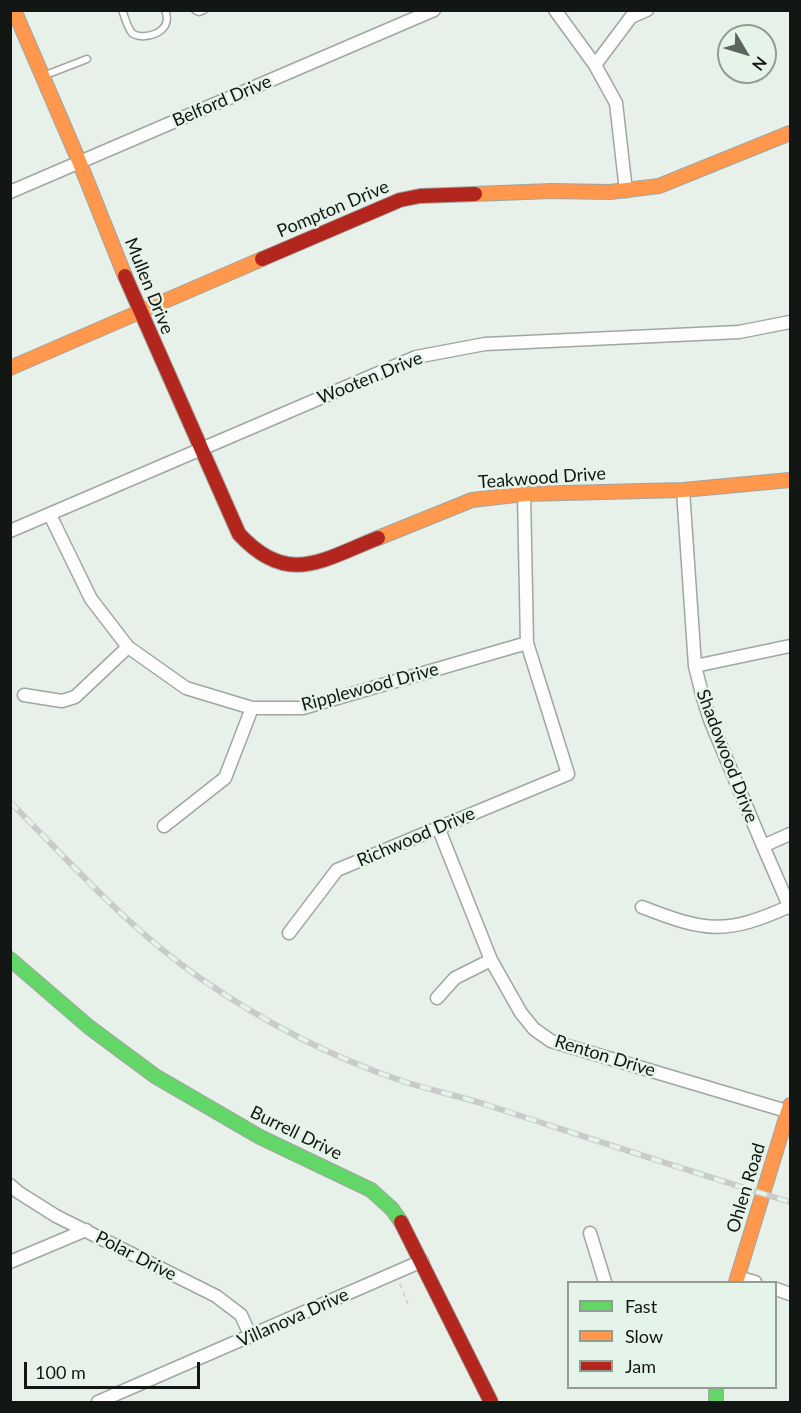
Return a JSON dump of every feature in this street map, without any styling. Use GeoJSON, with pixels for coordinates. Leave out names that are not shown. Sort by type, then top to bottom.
{"type":"FeatureCollection","features":[{"type":"Feature","properties":{"kind":"street","name":"Mullen Drive"},"geometry":{"type":"LineString","coordinates":[[14,10],[17,34],[42,76],[140,313],[239,534],[254,550],[272,560]]}},
{"type":"Feature","properties":{"kind":"street","name":"Belford Drive"},"geometry":{"type":"LineString","coordinates":[[10,192],[434,10]]}},
{"type":"Feature","properties":{"kind":"street"},"geometry":{"type":"LineString","coordinates":[[555,10],[595,65],[616,103],[626,191]]}},
{"type":"Feature","properties":{"kind":"street"},"geometry":{"type":"LineString","coordinates":[[595,65],[631,17],[647,10]]}},
{"type":"Feature","properties":{"kind":"street","name":"Pompton Drive"},"geometry":{"type":"LineString","coordinates":[[10,368],[400,200],[420,196],[626,191],[659,186],[790,133]]}},
{"type":"Feature","properties":{"kind":"street","name":"Wooten Drive"},"geometry":{"type":"LineString","coordinates":[[10,531],[416,357],[484,344],[739,332],[790,322]]}},
{"type":"Feature","properties":{"kind":"street","name":"Teakwood Drive"},"geometry":{"type":"LineString","coordinates":[[272,560],[293,566],[310,565],[472,500],[524,494],[683,490],[790,480]]}},
{"type":"Feature","properties":{"kind":"street","name":"Shadowood Drive"},"geometry":{"type":"LineString","coordinates":[[683,490],[695,666],[710,720],[790,907]]}},
{"type":"Feature","properties":{"kind":"street"},"geometry":{"type":"LineString","coordinates":[[524,494],[527,643]]}},
{"type":"Feature","properties":{"kind":"street","name":"Ripplewood Drive"},"geometry":{"type":"LineString","coordinates":[[50,515],[91,599],[128,646],[186,688],[252,708],[303,708],[527,643]]}},
{"type":"Feature","properties":{"kind":"street","name":"Richwood Drive"},"geometry":{"type":"LineString","coordinates":[[289,933],[337,870],[568,774],[527,643]]}},
{"type":"Feature","properties":{"kind":"street"},"geometry":{"type":"LineString","coordinates":[[24,694],[62,701],[75,698],[128,646]]}},
{"type":"Feature","properties":{"kind":"street"},"geometry":{"type":"LineString","coordinates":[[695,666],[790,646]]}},
{"type":"Feature","properties":{"kind":"street"},"geometry":{"type":"LineString","coordinates":[[164,826],[225,778],[252,708]]}},
{"type":"Feature","properties":{"kind":"street","name":"Renton Drive"},"geometry":{"type":"LineString","coordinates":[[438,827],[491,960],[521,1013],[534,1029],[551,1041],[790,1109]]}},
{"type":"Feature","properties":{"kind":"street"},"geometry":{"type":"LineString","coordinates":[[763,846],[790,834]]}},
{"type":"Feature","properties":{"kind":"street"},"geometry":{"type":"LineString","coordinates":[[642,907],[681,923],[712,928],[733,926],[760,919],[790,907]]}},
{"type":"Feature","properties":{"kind":"street","name":"Burrell Drive"},"geometry":{"type":"LineString","coordinates":[[10,959],[89,1028],[154,1076],[260,1137],[371,1190],[392,1209],[407,1231],[491,1402]]}},
{"type":"Feature","properties":{"kind":"street"},"geometry":{"type":"LineString","coordinates":[[437,998],[455,978],[491,960]]}},
{"type":"Feature","properties":{"kind":"street","name":"Ohlen Road"},"geometry":{"type":"LineString","coordinates":[[736,1280],[790,1109]]}},
{"type":"Feature","properties":{"kind":"street","name":"Polar Drive"},"geometry":{"type":"LineString","coordinates":[[10,1185],[56,1216],[216,1296],[241,1315],[251,1337]]}},
{"type":"Feature","properties":{"kind":"street"},"geometry":{"type":"LineString","coordinates":[[10,1262],[86,1230]]}},
{"type":"Feature","properties":{"kind":"street"},"geometry":{"type":"LineString","coordinates":[[590,1233],[605,1281]]}},
{"type":"Feature","properties":{"kind":"street","name":"Villanova Drive"},"geometry":{"type":"LineString","coordinates":[[98,1402],[422,1261]]}},
{"type":"Feature","properties":{"kind":"lane"},"geometry":{"type":"LineString","coordinates":[[122,10],[131,32],[148,36],[164,29],[167,24],[165,10]]}},
{"type":"Feature","properties":{"kind":"lane"},"geometry":{"type":"LineString","coordinates":[[195,10],[199,12],[204,10]]}},
{"type":"Feature","properties":{"kind":"lane"},"geometry":{"type":"LineString","coordinates":[[42,76],[87,59]]}},
{"type":"Feature","properties":{"kind":"path"},"geometry":{"type":"LineString","coordinates":[[396,1273],[408,1304]]}},
{"type":"Feature","properties":{"kind":"railway"},"geometry":{"type":"LineString","coordinates":[[10,802],[125,917],[174,959],[248,1009],[299,1037],[351,1062],[405,1082],[484,1104],[790,1202]]}},
{"type":"Feature","properties":{"kind":"traffic: fast"},"geometry":{"type":"LineString","coordinates":[[10,959],[89,1027],[155,1076],[260,1137],[371,1190],[392,1209],[401,1222]]}},
{"type":"Feature","properties":{"kind":"traffic: fast"},"geometry":{"type":"LineString","coordinates":[[716,1389],[716,1402]]}},
{"type":"Feature","properties":{"kind":"traffic: slow"},"geometry":{"type":"LineString","coordinates":[[14,10],[79,161],[125,276]]}},
{"type":"Feature","properties":{"kind":"traffic: slow"},"geometry":{"type":"LineString","coordinates":[[475,194],[551,191],[610,192],[659,186],[790,133]]}},
{"type":"Feature","properties":{"kind":"traffic: slow"},"geometry":{"type":"LineString","coordinates":[[10,368],[262,259]]}},
{"type":"Feature","properties":{"kind":"traffic: slow"},"geometry":{"type":"LineString","coordinates":[[378,538],[472,500],[524,494],[683,490],[790,480]]}},
{"type":"Feature","properties":{"kind":"traffic: slow"},"geometry":{"type":"LineString","coordinates":[[736,1281],[790,1105]]}},
{"type":"Feature","properties":{"kind":"traffic: jam"},"geometry":{"type":"LineString","coordinates":[[262,259],[400,200],[420,196],[475,194]]}},
{"type":"Feature","properties":{"kind":"traffic: jam"},"geometry":{"type":"LineString","coordinates":[[125,276],[239,534],[257,550],[274,560],[290,564],[306,564],[322,560],[378,538]]}},
{"type":"Feature","properties":{"kind":"traffic: jam"},"geometry":{"type":"LineString","coordinates":[[401,1222],[491,1402]]}}]}
